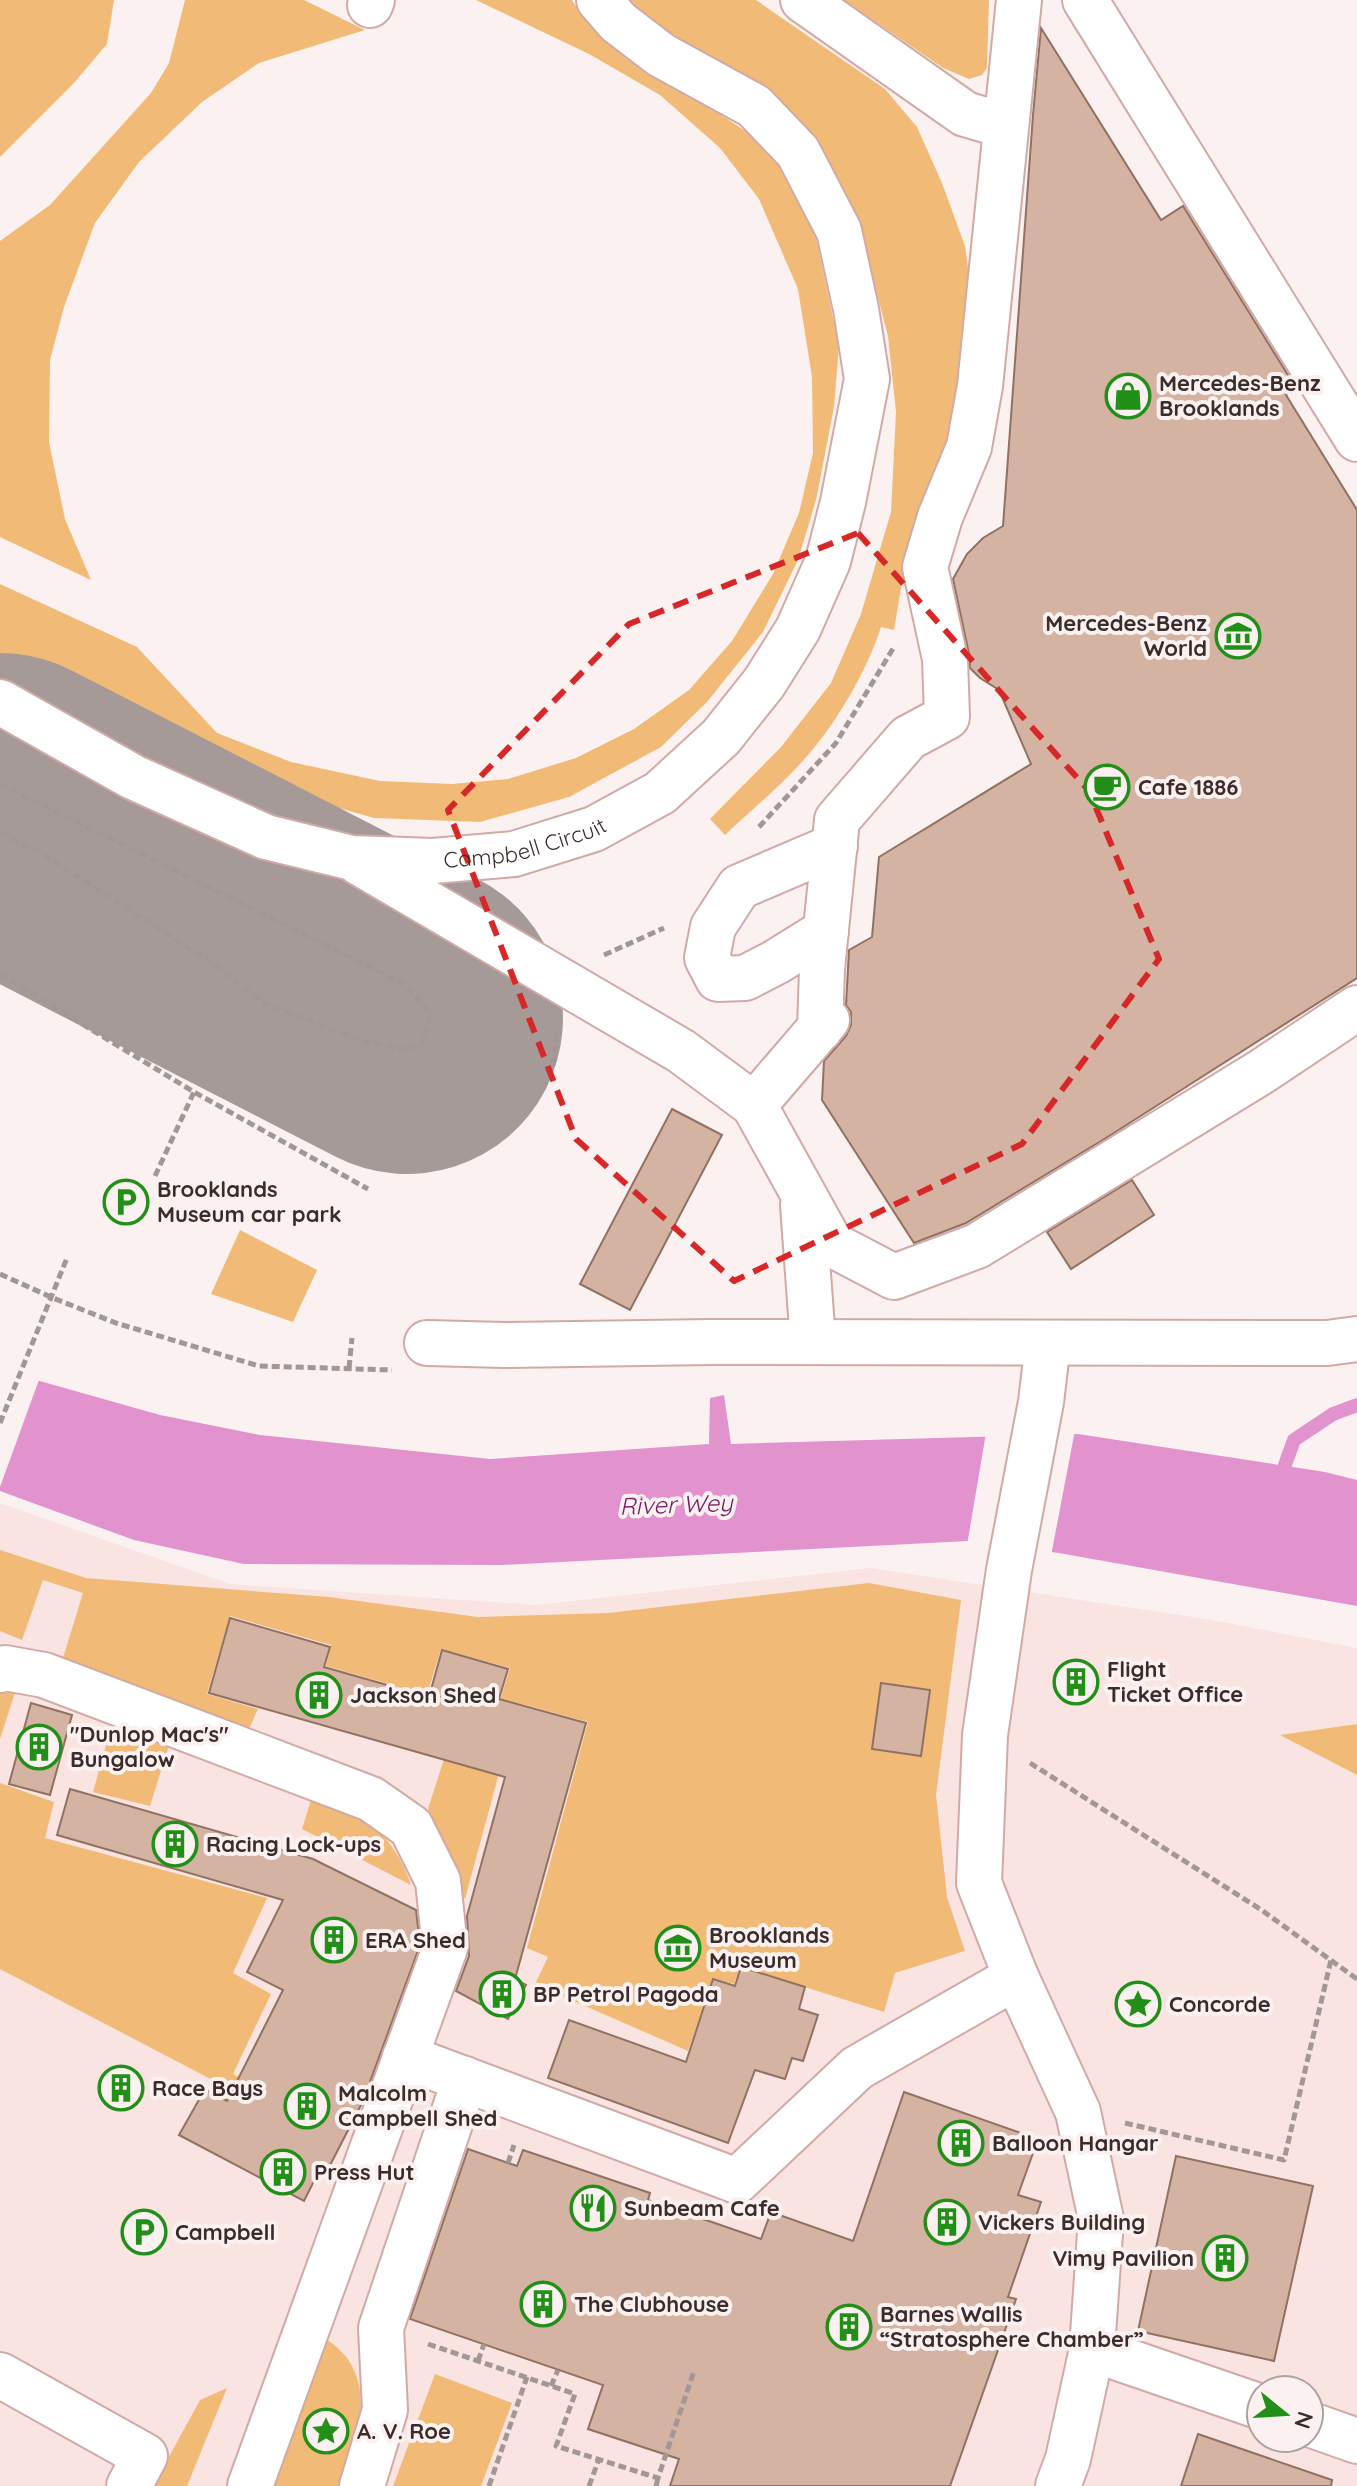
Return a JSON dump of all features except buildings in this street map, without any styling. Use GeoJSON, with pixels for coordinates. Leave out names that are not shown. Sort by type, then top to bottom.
{"type":"FeatureCollection","features":[{"type":"Feature","properties":{"kind":"lane","name":"Campbell Circuit"},"geometry":{"type":"LineString","coordinates":[[0,702],[133,777],[252,831],[352,858],[433,861],[514,854],[594,829],[660,793],[721,737],[764,683],[798,629],[828,561],[867,379],[856,309],[839,231],[798,152],[754,106],[661,55],[618,22],[599,0]]}},
{"type":"Feature","properties":{"kind":"lane"},"geometry":{"type":"LineString","coordinates":[[803,0],[965,114],[1006,126]]}},
{"type":"Feature","properties":{"kind":"lane"},"geometry":{"type":"LineString","coordinates":[[754,1105],[824,1024],[826,931],[837,820],[908,738],[947,717],[945,659],[925,567],[940,517],[969,447],[980,386],[1019,0]]}},
{"type":"Feature","properties":{"kind":"lane"},"geometry":{"type":"LineString","coordinates":[[1085,0],[1357,439]]}},
{"type":"Feature","properties":{"kind":"lane"},"geometry":{"type":"LineString","coordinates":[[826,931],[745,978],[718,979],[707,958],[713,927],[739,887],[835,846]]}},
{"type":"Feature","properties":{"kind":"lane"},"geometry":{"type":"LineString","coordinates":[[352,858],[681,1051],[754,1105],[831,1244],[894,1277],[977,1246],[1261,1072],[1357,1008]]}},
{"type":"Feature","properties":{"kind":"lane"},"geometry":{"type":"LineString","coordinates":[[802,1195],[813,1342]]}},
{"type":"Feature","properties":{"kind":"lane"},"geometry":{"type":"LineString","coordinates":[[427,1343],[1327,1343],[1357,1339]]}},
{"type":"Feature","properties":{"kind":"lane"},"geometry":{"type":"LineString","coordinates":[[1048,1343],[1041,1402],[1009,1570],[985,1735],[979,1883],[1016,1977],[1078,2112],[1101,2219],[1092,2349],[1068,2459],[1058,2486]]}},
{"type":"Feature","properties":{"kind":"lane"},"geometry":{"type":"LineString","coordinates":[[0,1670],[5,1668],[44,1675],[371,1799],[411,1827],[438,1881],[445,1948],[250,2486]]}},
{"type":"Feature","properties":{"kind":"lane"},"geometry":{"type":"LineString","coordinates":[[405,2057],[737,2181],[857,2068],[1016,1977]]}},
{"type":"Feature","properties":{"kind":"lane"},"geometry":{"type":"LineString","coordinates":[[362,2486],[385,2410],[381,2328],[465,2079]]}},
{"type":"Feature","properties":{"kind":"lane"},"geometry":{"type":"LineString","coordinates":[[1092,2349],[1245,2402]]}},
{"type":"Feature","properties":{"kind":"lane"},"geometry":{"type":"LineString","coordinates":[[0,2375],[145,2456],[129,2486]]}},
{"type":"Feature","properties":{"kind":"lane"},"geometry":{"type":"LineString","coordinates":[[1325,2430],[1357,2441]]}},
{"type":"Feature","properties":{"kind":"path"},"geometry":{"type":"LineString","coordinates":[[0,784],[406,985],[431,1015],[420,1047],[399,1049],[361,1040],[265,1004],[211,962],[43,854],[0,832]]}},
{"type":"Feature","properties":{"kind":"path"},"geometry":{"type":"LineString","coordinates":[[0,974],[194,1092],[368,1189]]}},
{"type":"Feature","properties":{"kind":"path"},"geometry":{"type":"LineString","coordinates":[[155,1176],[194,1092]]}},
{"type":"Feature","properties":{"kind":"path"},"geometry":{"type":"LineString","coordinates":[[0,1423],[67,1258]]}},
{"type":"Feature","properties":{"kind":"path"},"geometry":{"type":"LineString","coordinates":[[349,1368],[352,1338]]}},
{"type":"Feature","properties":{"kind":"path"},"geometry":{"type":"LineString","coordinates":[[985,1735],[1260,1909],[1357,1979]]}},
{"type":"Feature","properties":{"kind":"path"},"geometry":{"type":"LineString","coordinates":[[1078,2112],[1284,2160],[1331,1960]]}},
{"type":"Feature","properties":{"kind":"path"},"geometry":{"type":"LineString","coordinates":[[381,2328],[575,2394],[556,2446],[658,2478]]}},
{"type":"Feature","properties":{"kind":"path"},"geometry":{"type":"LineString","coordinates":[[478,2361],[484,2344]]}},
{"type":"Feature","properties":{"kind":"path"},"geometry":{"type":"LineString","coordinates":[[551,2386],[558,2370]]}},
{"type":"Feature","properties":{"kind":"path"},"geometry":{"type":"LineString","coordinates":[[656,2486],[694,2371]]}},
{"type":"Feature","properties":{"kind":"path"},"geometry":{"type":"LineString","coordinates":[[489,2486],[527,2377]]}},
{"type":"Feature","properties":{"kind":"path"},"geometry":{"type":"LineString","coordinates":[[589,2486],[599,2459]]}},
{"type":"Feature","properties":{"kind":"highlighted area"},"geometry":{"type":"Polygon","coordinates":[[[858,533],[1089,791],[1159,959],[1022,1144],[734,1281],[576,1139],[448,810],[629,624],[858,533]]]}},
{"type":"Feature","properties":{"kind":"shaded area"},"geometry":{"type":"Polygon","coordinates":[[[0,0],[114,0],[107,44],[74,83],[0,157],[0,0]]]}},
{"type":"Feature","properties":{"kind":"shaded area"},"geometry":{"type":"Polygon","coordinates":[[[185,0],[304,0],[365,30],[259,63],[202,102],[139,162],[95,223],[64,307],[50,360],[49,442],[65,519],[91,580],[0,537],[0,241],[50,205],[151,93],[169,63],[185,0]]]}},
{"type":"Feature","properties":{"kind":"shaded area"},"geometry":{"type":"Polygon","coordinates":[[[476,0],[572,0],[580,13],[641,61],[772,149],[811,214],[839,346],[834,407],[816,500],[798,560],[763,632],[707,702],[661,747],[569,797],[480,822],[374,818],[205,770],[0,663],[0,584],[137,647],[217,733],[291,762],[380,781],[452,784],[508,779],[576,758],[634,729],[689,690],[732,641],[773,574],[799,513],[813,453],[812,377],[798,289],[759,199],[720,148],[660,95],[589,54],[476,0]]]}},
{"type":"Feature","properties":{"kind":"shaded area"},"geometry":{"type":"Polygon","coordinates":[[[617,0],[756,0],[885,89],[917,127],[942,183],[965,246],[975,319],[969,375],[911,584],[902,582],[894,630],[881,627],[857,682],[811,752],[725,835],[710,819],[781,747],[831,683],[861,614],[891,512],[896,412],[888,336],[870,267],[828,173],[617,0]]]}},
{"type":"Feature","properties":{"kind":"shaded area"},"geometry":{"type":"Polygon","coordinates":[[[844,0],[989,0],[987,68],[982,75],[969,79],[943,68],[844,0]]]}},
{"type":"Feature","properties":{"kind":"shaded area"},"geometry":{"type":"Polygon","coordinates":[[[240,1230],[317,1270],[293,1322],[211,1294],[240,1230]]]}},
{"type":"Feature","properties":{"kind":"shaded area","name":"Brooklands Museum"},"geometry":{"type":"Polygon","coordinates":[[[0,1503],[230,1584],[536,1605],[871,1568],[1212,1620],[1357,1648],[1357,2486],[0,2486],[0,1503]]]}},
{"type":"Feature","properties":{"kind":"shaded area"},"geometry":{"type":"Polygon","coordinates":[[[0,1550],[86,1578],[329,1597],[478,1617],[608,1613],[869,1583],[961,1600],[936,1795],[947,1897],[965,1951],[895,1973],[884,2012],[741,1967],[734,1984],[713,1979],[688,2051],[535,1984],[548,1957],[527,1948],[588,1722],[518,1703],[465,1899],[438,1840],[428,1809],[444,1759],[479,1769],[510,1668],[441,1649],[427,1695],[326,1666],[331,1645],[230,1616],[207,1694],[258,1709],[248,1731],[63,1658],[83,1593],[43,1580],[22,1640],[0,1631],[0,1550]]]}},
{"type":"Feature","properties":{"kind":"shaded area"},"geometry":{"type":"Polygon","coordinates":[[[0,1693],[15,1693],[0,1739],[0,1693]]]}},
{"type":"Feature","properties":{"kind":"shaded area"},"geometry":{"type":"Polygon","coordinates":[[[113,1720],[170,1742],[150,1806],[93,1792],[113,1720]]]}},
{"type":"Feature","properties":{"kind":"shaded area"},"geometry":{"type":"Polygon","coordinates":[[[1357,1724],[1357,1775],[1280,1735],[1357,1724]]]}},
{"type":"Feature","properties":{"kind":"shaded area"},"geometry":{"type":"Polygon","coordinates":[[[0,1783],[54,1802],[45,1838],[267,1898],[233,1973],[271,1994],[233,2074],[255,2087],[214,2109],[224,2086],[0,1969],[0,1783]]]}},
{"type":"Feature","properties":{"kind":"shaded area"},"geometry":{"type":"Polygon","coordinates":[[[312,1797],[354,1812],[377,1829],[397,1855],[411,1885],[302,1829],[312,1797]]]}},
{"type":"Feature","properties":{"kind":"shaded area"},"geometry":{"type":"Polygon","coordinates":[[[324,2338],[342,2352],[353,2368],[359,2386],[360,2425],[347,2486],[273,2486],[324,2338]]]}},
{"type":"Feature","properties":{"kind":"shaded area"},"geometry":{"type":"Polygon","coordinates":[[[435,2374],[512,2403],[481,2486],[393,2486],[435,2374]]]}},
{"type":"Feature","properties":{"kind":"shaded area"},"geometry":{"type":"Polygon","coordinates":[[[227,2388],[187,2486],[153,2486],[200,2400],[227,2388]]]}},
{"type":"Feature","properties":{"kind":"water","name":"River Wey"},"geometry":{"type":"Polygon","coordinates":[[[0,1364],[22,1376],[160,1415],[260,1435],[490,1459],[709,1444],[710,1398],[724,1395],[731,1444],[1078,1434],[1325,1472],[1357,1480],[1357,1606],[1059,1553],[968,1541],[502,1565],[244,1564],[134,1540],[0,1491],[0,1364]]]}},
{"type":"Feature","properties":{"kind":"pier"},"geometry":{"type":"Polygon","coordinates":[[[0,1360],[40,1377],[0,1487],[0,1360]]]}},
{"type":"Feature","properties":{"kind":"pier"},"geometry":{"type":"Polygon","coordinates":[[[1075,1430],[1051,1556],[967,1545],[986,1433],[1075,1430]]]}},
{"type":"Feature","properties":{"kind":"waterway"},"geometry":{"type":"LineString","coordinates":[[1285,1465],[1294,1440],[1333,1414],[1357,1405]]}},
{"type":"Feature","properties":{"kind":"runway"},"geometry":{"type":"LineString","coordinates":[[0,809],[407,1018]]}},
{"type":"Feature","properties":{"kind":"place","name":"Mercedes-Benz Brooklands"},"geometry":{"type":"Point","coordinates":[1128,396]}},
{"type":"Feature","properties":{"kind":"place","name":"Mercedes-Benz World"},"geometry":{"type":"Point","coordinates":[1238,636]}},
{"type":"Feature","properties":{"kind":"place","name":"Cafe 1886"},"geometry":{"type":"Point","coordinates":[1107,787]}},
{"type":"Feature","properties":{"kind":"place","name":"Brooklands Museum car park"},"geometry":{"type":"Point","coordinates":[126,1202]}},
{"type":"Feature","properties":{"kind":"place","name":"Flight Ticket Office"},"geometry":{"type":"Point","coordinates":[1076,1682]}},
{"type":"Feature","properties":{"kind":"place","name":"Jackson Shed"},"geometry":{"type":"Point","coordinates":[319,1695]}},
{"type":"Feature","properties":{"kind":"place","name":"\"Dunlop Mac's\" Bungalow"},"geometry":{"type":"Point","coordinates":[39,1747]}},
{"type":"Feature","properties":{"kind":"place","name":"Racing Lock-ups"},"geometry":{"type":"Point","coordinates":[175,1844]}},
{"type":"Feature","properties":{"kind":"place","name":"ERA Shed"},"geometry":{"type":"Point","coordinates":[334,1940]}},
{"type":"Feature","properties":{"kind":"place","name":"Brooklands Museum"},"geometry":{"type":"Point","coordinates":[678,1948]}},
{"type":"Feature","properties":{"kind":"place","name":"BP Petrol Pagoda"},"geometry":{"type":"Point","coordinates":[502,1994]}},
{"type":"Feature","properties":{"kind":"place","name":"Concorde"},"geometry":{"type":"Point","coordinates":[1138,2004]}},
{"type":"Feature","properties":{"kind":"place","name":"Race Bays"},"geometry":{"type":"Point","coordinates":[121,2088]}},
{"type":"Feature","properties":{"kind":"place","name":"Malcolm Campbell Shed"},"geometry":{"type":"Point","coordinates":[307,2106]}},
{"type":"Feature","properties":{"kind":"place","name":"Balloon Hangar"},"geometry":{"type":"Point","coordinates":[961,2143]}},
{"type":"Feature","properties":{"kind":"place","name":"Press Hut"},"geometry":{"type":"Point","coordinates":[283,2172]}},
{"type":"Feature","properties":{"kind":"place","name":"Sunbeam Cafe"},"geometry":{"type":"Point","coordinates":[593,2208]}},
{"type":"Feature","properties":{"kind":"place","name":"Vickers Building"},"geometry":{"type":"Point","coordinates":[947,2222]}},
{"type":"Feature","properties":{"kind":"place","name":"Campbell"},"geometry":{"type":"Point","coordinates":[144,2232]}},
{"type":"Feature","properties":{"kind":"place","name":"Vimy Pavilion"},"geometry":{"type":"Point","coordinates":[1225,2258]}},
{"type":"Feature","properties":{"kind":"place","name":"The Clubhouse"},"geometry":{"type":"Point","coordinates":[543,2304]}},
{"type":"Feature","properties":{"kind":"place","name":"Barnes Wallis “Stratosphere Chamber”"},"geometry":{"type":"Point","coordinates":[849,2327]}},
{"type":"Feature","properties":{"kind":"place","name":"A. V. Roe"},"geometry":{"type":"Point","coordinates":[326,2431]}}]}
